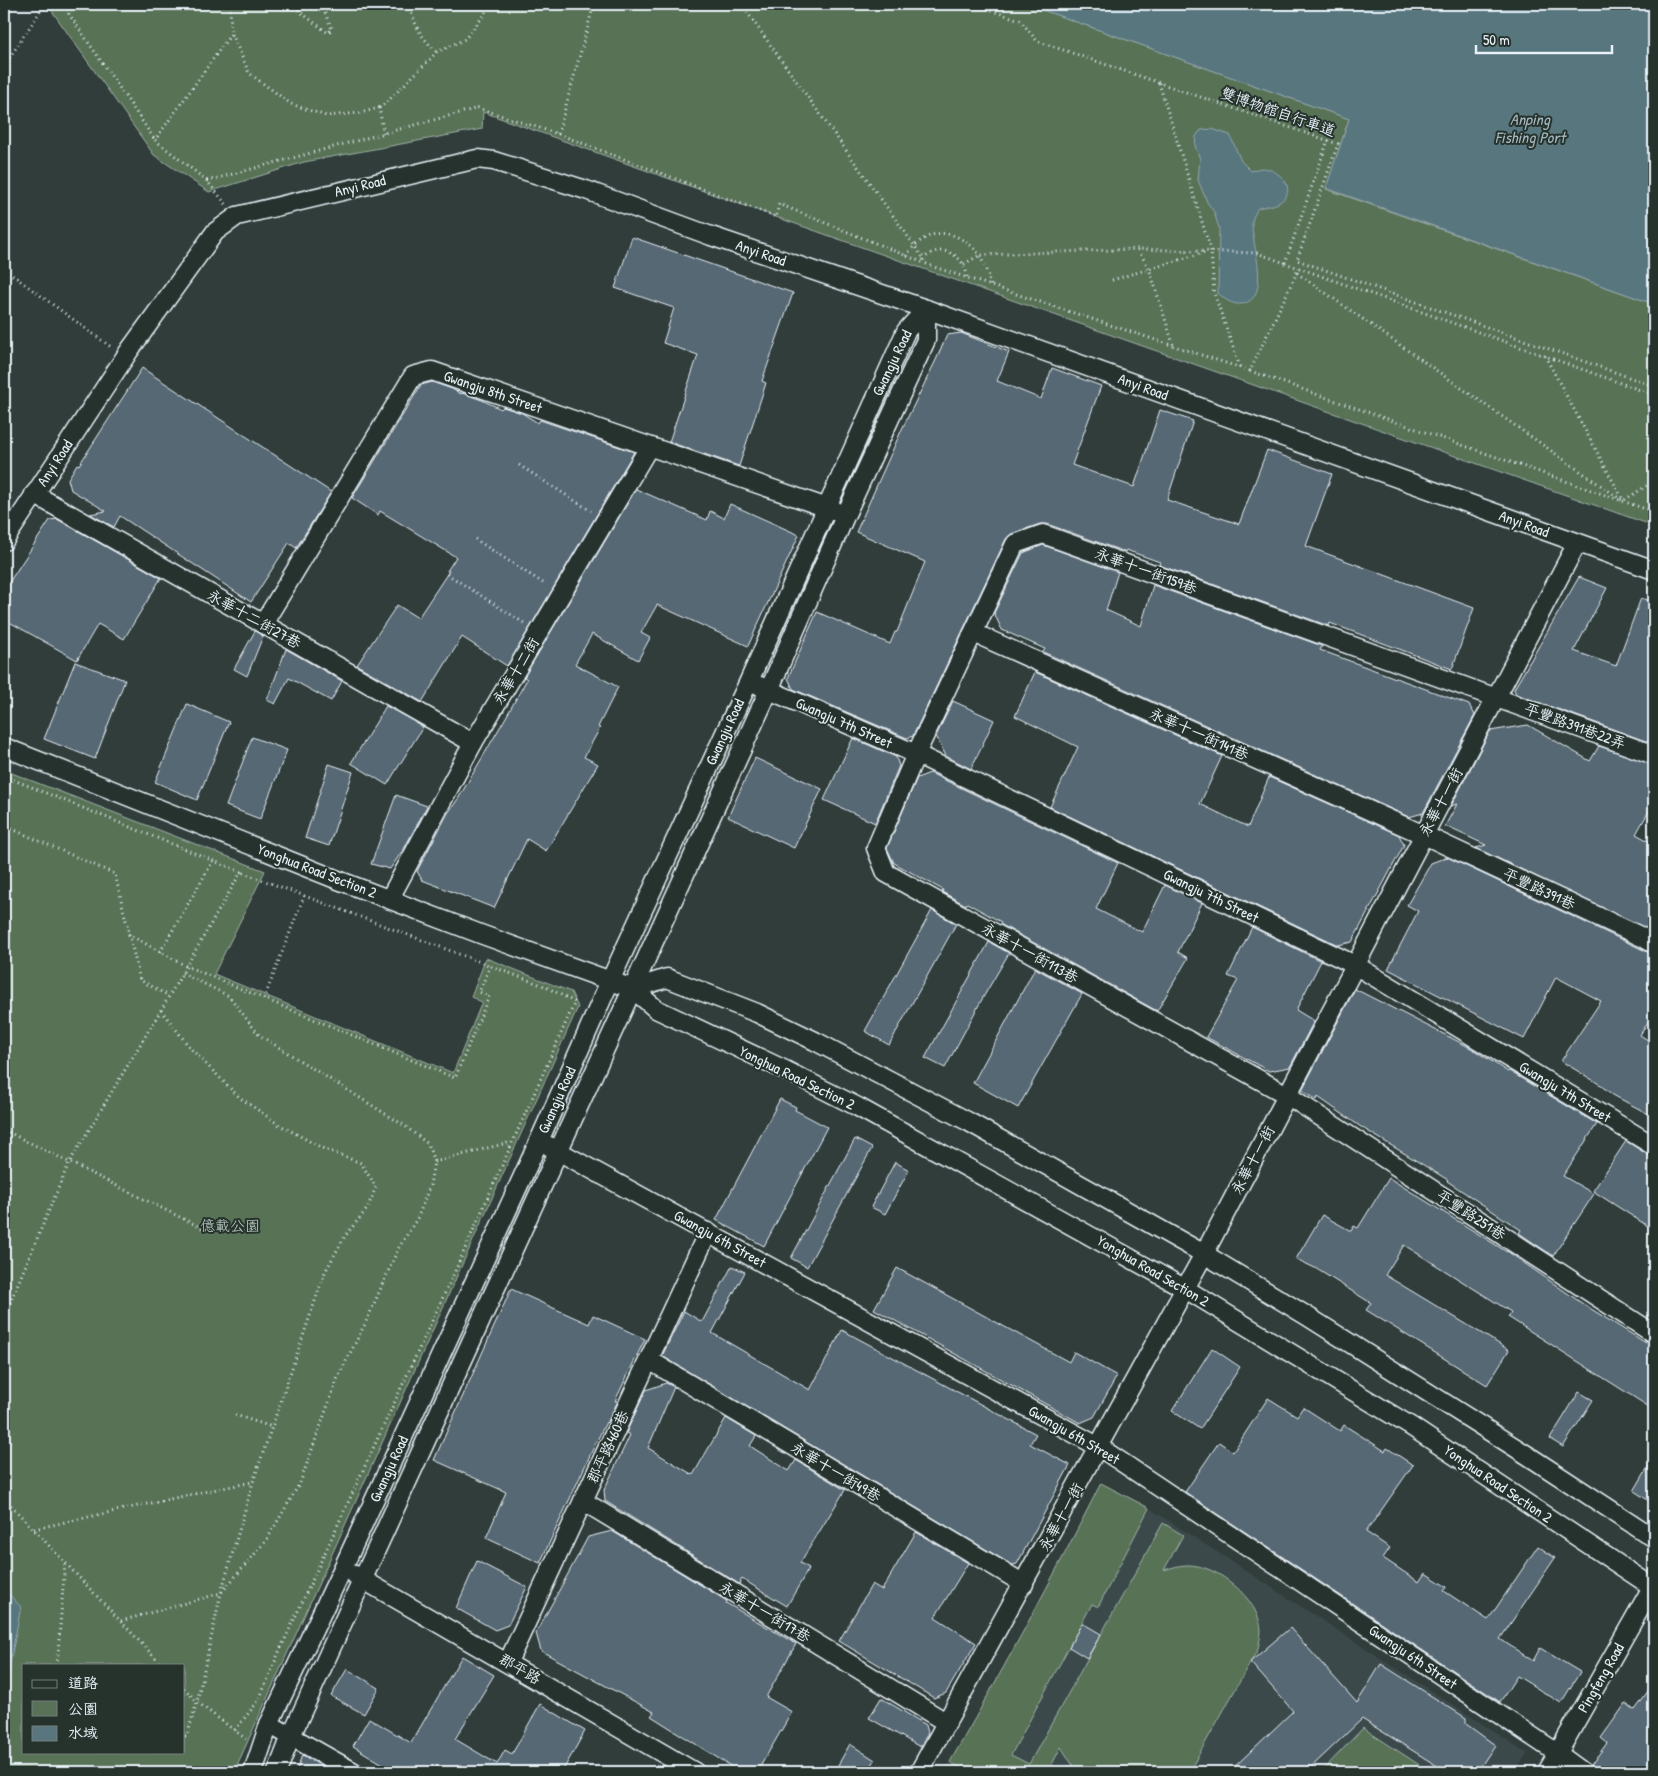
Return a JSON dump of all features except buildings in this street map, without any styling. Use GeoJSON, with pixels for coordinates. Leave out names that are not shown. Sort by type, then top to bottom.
{"type":"FeatureCollection","features":[{"type":"Feature","properties":{"kind":"street","name":"Anyi Road"},"geometry":{"type":"LineString","coordinates":[[4,541],[128,351],[215,232],[237,216],[477,159],[494,161],[586,190],[711,236],[926,309],[1654,570]]}},
{"type":"Feature","properties":{"kind":"street","name":"Gwangju Road"},"geometry":{"type":"LineString","coordinates":[[253,1772],[270,1724],[344,1568],[539,1141],[906,331],[926,309]]}},
{"type":"Feature","properties":{"kind":"street","name":"Gwangju Road"},"geometry":{"type":"LineString","coordinates":[[277,1772],[291,1736],[770,690],[846,514],[926,340],[926,309]]}},
{"type":"Feature","properties":{"kind":"street","name":"Gwangju 8th Street"},"geometry":{"type":"LineString","coordinates":[[263,624],[413,376],[432,371],[846,514]]}},
{"type":"Feature","properties":{"kind":"street","name":"永華十二街"},"geometry":{"type":"LineString","coordinates":[[390,898],[473,743],[649,447]]}},
{"type":"Feature","properties":{"kind":"street","name":"永華十二街27巷"},"geometry":{"type":"LineString","coordinates":[[34,494],[473,743]]}},
{"type":"Feature","properties":{"kind":"street","name":"永華十一街159巷"},"geometry":{"type":"LineString","coordinates":[[916,754],[1015,544],[1043,534],[1496,697]]}},
{"type":"Feature","properties":{"kind":"street","name":"永華十一街"},"geometry":{"type":"LineString","coordinates":[[919,1772],[1204,1254],[1577,543]]}},
{"type":"Feature","properties":{"kind":"street","name":"永華十一街141巷"},"geometry":{"type":"LineString","coordinates":[[974,633],[1424,835]]}},
{"type":"Feature","properties":{"kind":"street","name":"Gwangju 7th Street"},"geometry":{"type":"LineString","coordinates":[[748,681],[916,754],[1356,965],[1654,1146]]}},
{"type":"Feature","properties":{"kind":"street","name":"平豐路391巷22弄"},"geometry":{"type":"LineString","coordinates":[[1496,697],[1654,755]]}},
{"type":"Feature","properties":{"kind":"street","name":"Yonghua Road Section 2"},"geometry":{"type":"LineString","coordinates":[[4,747],[338,880],[633,989],[656,1009],[787,1071],[849,1103],[1184,1288],[1412,1427],[1654,1586]]}},
{"type":"Feature","properties":{"kind":"street","name":"永華十一街113巷"},"geometry":{"type":"LineString","coordinates":[[916,754],[876,848],[886,873],[1287,1095]]}},
{"type":"Feature","properties":{"kind":"street","name":"平豐路391巷"},"geometry":{"type":"LineString","coordinates":[[1424,835],[1654,944]]}},
{"type":"Feature","properties":{"kind":"street"},"geometry":{"type":"LineString","coordinates":[[633,989],[667,978],[757,1013],[815,1041],[969,1122],[1204,1254],[1306,1316],[1654,1538]]}},
{"type":"Feature","properties":{"kind":"street","name":"平豐路251巷"},"geometry":{"type":"LineString","coordinates":[[1287,1095],[1654,1334]]}},
{"type":"Feature","properties":{"kind":"street","name":"Gwangju 6th Street"},"geometry":{"type":"LineString","coordinates":[[539,1141],[1099,1447],[1583,1772]]}},
{"type":"Feature","properties":{"kind":"street","name":"郡平路460巷"},"geometry":{"type":"LineString","coordinates":[[508,1662],[708,1232]]}},
{"type":"Feature","properties":{"kind":"street","name":"永華十一街49巷"},"geometry":{"type":"LineString","coordinates":[[648,1360],[1024,1584]]}},
{"type":"Feature","properties":{"kind":"street","name":"永華十一街17巷"},"geometry":{"type":"LineString","coordinates":[[583,1501],[947,1723]]}},
{"type":"Feature","properties":{"kind":"street","name":"郡平路"},"geometry":{"type":"LineString","coordinates":[[344,1568],[695,1772]]}},
{"type":"Feature","properties":{"kind":"street","name":"Pingfeng Road"},"geometry":{"type":"LineString","coordinates":[[1547,1772],[1654,1586]]}},
{"type":"Feature","properties":{"kind":"street"},"geometry":{"type":"LineString","coordinates":[[270,1724],[354,1772]]}},
{"type":"Feature","properties":{"kind":"path"},"geometry":{"type":"LineString","coordinates":[[4,66],[45,4]]}},
{"type":"Feature","properties":{"kind":"path"},"geometry":{"type":"LineString","coordinates":[[73,4],[70,14],[155,140],[207,181],[237,216]]}},
{"type":"Feature","properties":{"kind":"path"},"geometry":{"type":"LineString","coordinates":[[230,4],[231,34],[248,73],[291,104],[326,116],[360,113],[379,108],[437,52],[465,39],[484,14],[488,4]]}},
{"type":"Feature","properties":{"kind":"path"},"geometry":{"type":"LineString","coordinates":[[290,4],[328,33],[332,29],[321,4]]}},
{"type":"Feature","properties":{"kind":"path"},"geometry":{"type":"LineString","coordinates":[[390,4],[407,4],[418,31],[424,40],[437,52]]}},
{"type":"Feature","properties":{"kind":"path"},"geometry":{"type":"LineString","coordinates":[[558,134],[594,4]]}},
{"type":"Feature","properties":{"kind":"path"},"geometry":{"type":"LineString","coordinates":[[741,4],[914,244],[923,260]]}},
{"type":"Feature","properties":{"kind":"path","name":"雙博物館自行車道"},"geometry":{"type":"LineString","coordinates":[[972,4],[1020,20],[1037,41],[1338,144],[1296,260],[1654,386]]}},
{"type":"Feature","properties":{"kind":"path"},"geometry":{"type":"LineString","coordinates":[[155,140],[231,34]]}},
{"type":"Feature","properties":{"kind":"path"},"geometry":{"type":"LineString","coordinates":[[1159,83],[1212,251],[1214,293],[1240,367]]}},
{"type":"Feature","properties":{"kind":"path"},"geometry":{"type":"LineString","coordinates":[[379,108],[384,134]]}},
{"type":"Feature","properties":{"kind":"path"},"geometry":{"type":"LineString","coordinates":[[207,181],[478,108],[558,134],[776,217],[779,204],[906,256],[923,260],[967,278],[1240,367],[1654,512]]}},
{"type":"Feature","properties":{"kind":"path"},"geometry":{"type":"LineString","coordinates":[[1285,263],[1328,140]]}},
{"type":"Feature","properties":{"kind":"path"},"geometry":{"type":"LineString","coordinates":[[906,256],[914,244],[932,235],[944,233],[957,236],[970,244],[980,255],[991,286]]}},
{"type":"Feature","properties":{"kind":"path"},"geometry":{"type":"LineString","coordinates":[[1138,249],[1149,268],[1173,345]]}},
{"type":"Feature","properties":{"kind":"path"},"geometry":{"type":"LineString","coordinates":[[964,264],[980,255],[1138,249],[1257,253],[1654,394]]}},
{"type":"Feature","properties":{"kind":"path"},"geometry":{"type":"LineString","coordinates":[[923,260],[932,253],[942,250],[951,252],[964,264],[967,270],[967,278]]}},
{"type":"Feature","properties":{"kind":"path"},"geometry":{"type":"LineString","coordinates":[[1112,280],[1212,251]]}},
{"type":"Feature","properties":{"kind":"path"},"geometry":{"type":"LineString","coordinates":[[1250,371],[1299,268]]}},
{"type":"Feature","properties":{"kind":"path"},"geometry":{"type":"LineString","coordinates":[[4,270],[114,349]]}},
{"type":"Feature","properties":{"kind":"path"},"geometry":{"type":"LineString","coordinates":[[1297,273],[1623,501]]}},
{"type":"Feature","properties":{"kind":"path"},"geometry":{"type":"LineString","coordinates":[[1545,356],[1623,501]]}},
{"type":"Feature","properties":{"kind":"path"},"geometry":{"type":"LineString","coordinates":[[519,465],[606,520]]}},
{"type":"Feature","properties":{"kind":"path"},"geometry":{"type":"LineString","coordinates":[[1623,501],[1654,481]]}},
{"type":"Feature","properties":{"kind":"path"},"geometry":{"type":"LineString","coordinates":[[474,539],[562,595]]}},
{"type":"Feature","properties":{"kind":"path"},"geometry":{"type":"LineString","coordinates":[[447,574],[539,633]]}},
{"type":"Feature","properties":{"kind":"path"},"geometry":{"type":"LineString","coordinates":[[4,776],[241,872],[544,986],[575,1002],[456,1269],[258,1700],[235,1730]]}},
{"type":"Feature","properties":{"kind":"path"},"geometry":{"type":"LineString","coordinates":[[4,836],[12,829],[114,874],[140,980],[169,996]]}},
{"type":"Feature","properties":{"kind":"path"},"geometry":{"type":"LineString","coordinates":[[160,952],[214,861]]}},
{"type":"Feature","properties":{"kind":"path"},"geometry":{"type":"LineString","coordinates":[[4,1324],[11,1300],[69,1163],[241,872]]}},
{"type":"Feature","properties":{"kind":"path"},"geometry":{"type":"LineString","coordinates":[[264,999],[304,896]]}},
{"type":"Feature","properties":{"kind":"path"},"geometry":{"type":"LineString","coordinates":[[128,934],[186,966],[455,1078],[489,996],[479,992],[490,966]]}},
{"type":"Feature","properties":{"kind":"path"},"geometry":{"type":"LineString","coordinates":[[121,1621],[222,1593],[266,1541],[300,1483],[338,1377],[366,1322],[398,1249],[418,1217],[430,1185],[434,1162],[428,1144],[405,1126],[258,1035],[229,996],[182,973]]}},
{"type":"Feature","properties":{"kind":"path"},"geometry":{"type":"LineString","coordinates":[[161,1010],[191,1049],[239,1097],[278,1124],[322,1148],[360,1163],[376,1187],[367,1209],[345,1236],[325,1272],[253,1482],[222,1593],[197,1702],[187,1736],[185,1736]]}},
{"type":"Feature","properties":{"kind":"path"},"geometry":{"type":"LineString","coordinates":[[4,1130],[208,1231]]}},
{"type":"Feature","properties":{"kind":"path"},"geometry":{"type":"LineString","coordinates":[[434,1162],[512,1142]]}},
{"type":"Feature","properties":{"kind":"path"},"geometry":{"type":"LineString","coordinates":[[235,1415],[272,1427]]}},
{"type":"Feature","properties":{"kind":"path"},"geometry":{"type":"LineString","coordinates":[[34,1529],[194,1493],[253,1482]]}},
{"type":"Feature","properties":{"kind":"path"},"geometry":{"type":"LineString","coordinates":[[4,1498],[161,1664]]}},
{"type":"Feature","properties":{"kind":"path"},"geometry":{"type":"LineString","coordinates":[[57,1664],[65,1562]]}},
{"type":"Feature","properties":{"kind":"path"},"geometry":{"type":"LineString","coordinates":[[185,1689],[197,1702],[260,1750]]}},
{"type":"Feature","properties":{"kind":"shaded area"},"geometry":{"type":"Polygon","coordinates":[[[1101,1483],[1149,1508],[1527,1753],[1515,1772],[944,1772],[1052,1581],[1101,1483]]]}},
{"type":"Feature","properties":{"kind":"green space"},"geometry":{"type":"Polygon","coordinates":[[[47,4],[1026,4],[1349,119],[1326,189],[1654,304],[1654,526],[483,112],[482,129],[304,162],[209,192],[154,155],[47,4]]]}},
{"type":"Feature","properties":{"kind":"green space","name":"億載公園"},"geometry":{"type":"Polygon","coordinates":[[[4,770],[265,871],[214,974],[453,1073],[482,1002],[471,997],[486,958],[571,992],[578,1007],[234,1772],[4,1772],[4,770]]]}},
{"type":"Feature","properties":{"kind":"green space"},"geometry":{"type":"Polygon","coordinates":[[[1101,1483],[1149,1508],[1098,1607],[1092,1604],[1011,1755],[1029,1764],[1163,1523],[1183,1535],[1164,1570],[1184,1565],[1199,1566],[1211,1570],[1234,1586],[1245,1596],[1258,1618],[1261,1630],[1258,1649],[1189,1772],[1077,1772],[1061,1747],[1048,1772],[967,1772],[950,1762],[1065,1554],[1101,1483]]]}},
{"type":"Feature","properties":{"kind":"green space"},"geometry":{"type":"Polygon","coordinates":[[[1363,1728],[1424,1768],[1421,1772],[1321,1772],[1363,1728]]]}},
{"type":"Feature","properties":{"kind":"water","name":"Anping Fishing Port"},"geometry":{"type":"Polygon","coordinates":[[[1026,4],[1654,4],[1654,304],[1326,188],[1349,119],[1026,4]]]}},
{"type":"Feature","properties":{"kind":"water"},"geometry":{"type":"Polygon","coordinates":[[[1212,129],[1230,135],[1241,161],[1251,171],[1261,168],[1275,172],[1285,180],[1288,191],[1280,202],[1258,208],[1253,217],[1252,223],[1259,281],[1256,292],[1251,300],[1242,304],[1228,301],[1218,293],[1219,228],[1214,212],[1207,202],[1198,180],[1200,159],[1195,146],[1196,136],[1201,130],[1212,129]]]}},
{"type":"Feature","properties":{"kind":"water"},"geometry":{"type":"Polygon","coordinates":[[[4,1589],[21,1607],[4,1694],[4,1589]]]}}]}
